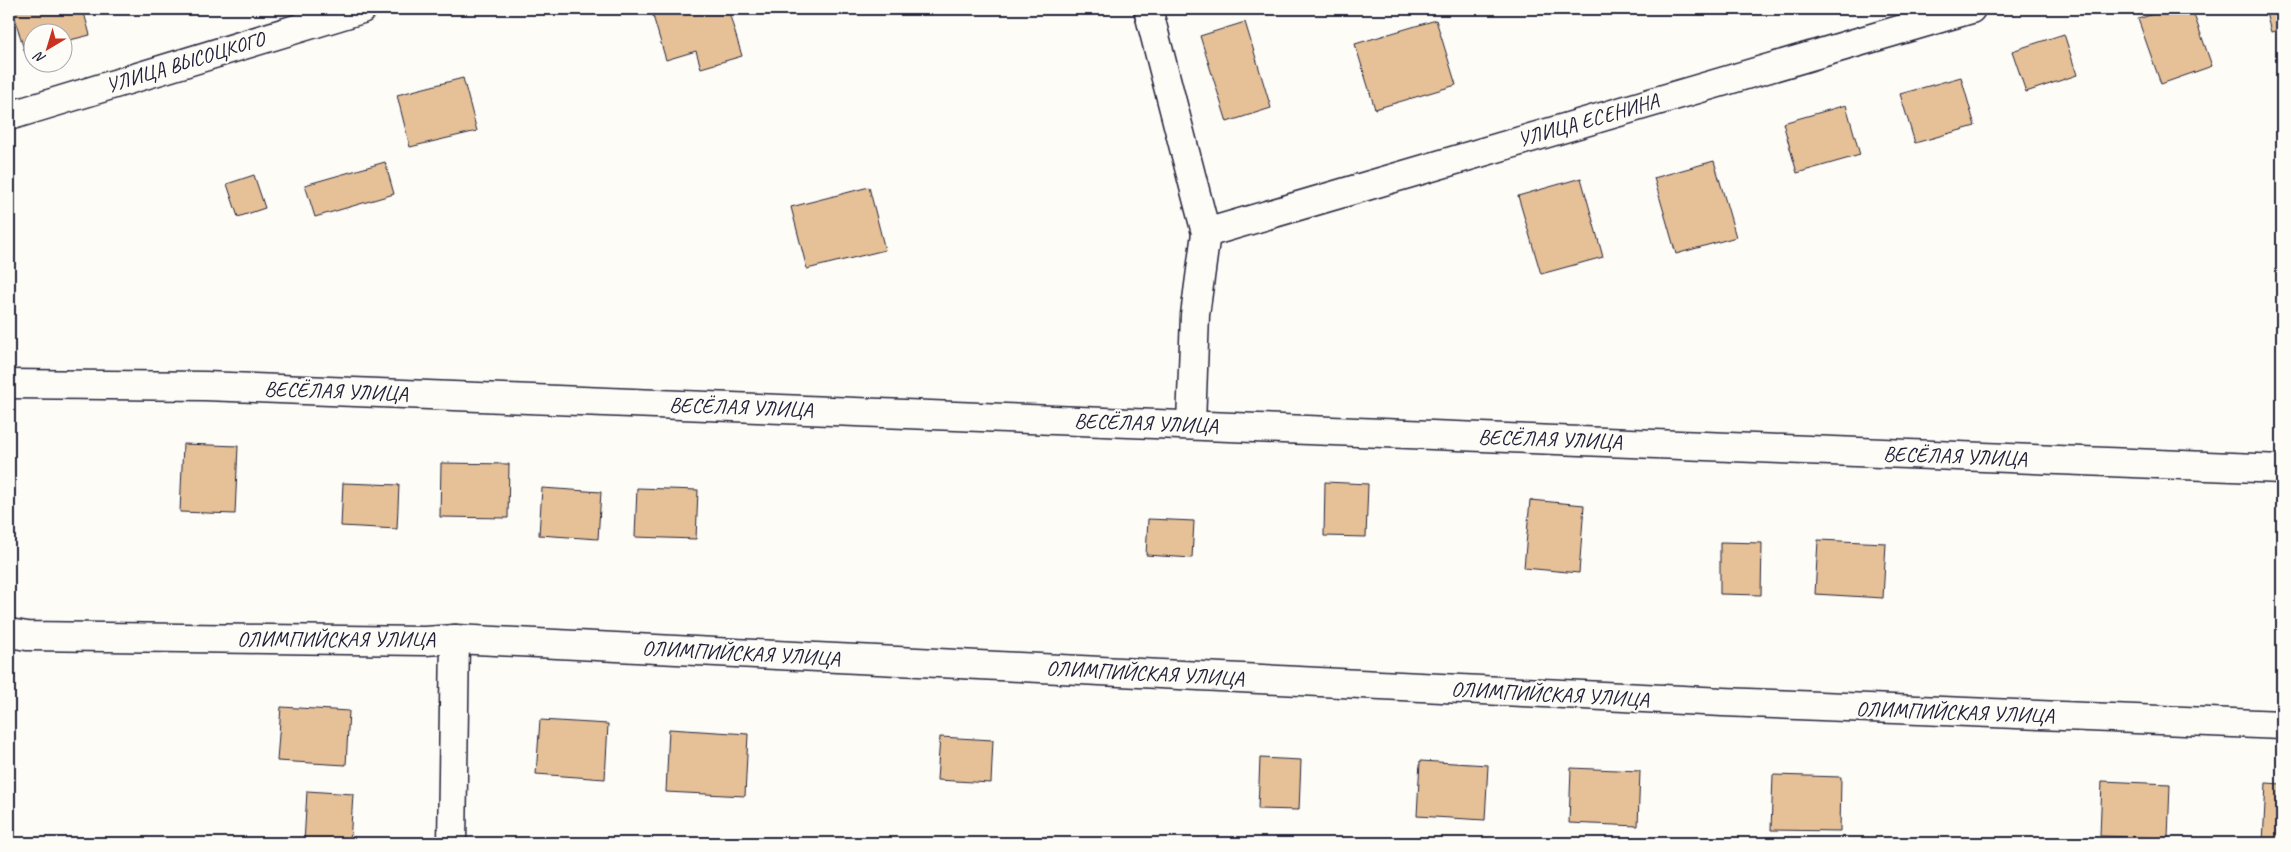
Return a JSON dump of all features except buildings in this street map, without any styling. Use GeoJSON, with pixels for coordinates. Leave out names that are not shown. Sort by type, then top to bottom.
{"type":"FeatureCollection","features":[{"type":"Feature","properties":{"kind":"street","name":"УЛИЦА ВЫСОЦКОГО"},"geometry":{"type":"LineString","coordinates":[[9,116],[362,9]]}},
{"type":"Feature","properties":{"kind":"street"},"geometry":{"type":"LineString","coordinates":[[1148,9],[1206,233],[1195,315],[1191,424]]}},
{"type":"Feature","properties":{"kind":"street","name":"УЛИЦА ЕСЕНИНА"},"geometry":{"type":"LineString","coordinates":[[1206,233],[1972,9]]}},
{"type":"Feature","properties":{"kind":"street","name":"ВЕСЁЛАЯ УЛИЦА"},"geometry":{"type":"LineString","coordinates":[[9,384],[205,386],[1191,424],[2282,470]]}},
{"type":"Feature","properties":{"kind":"street","name":"ОЛИМПИЙСКАЯ УЛИЦА"},"geometry":{"type":"LineString","coordinates":[[9,633],[27,636],[425,641],[455,639],[1703,701],[2282,725]]}},
{"type":"Feature","properties":{"kind":"street"},"geometry":{"type":"LineString","coordinates":[[452,843],[455,639]]}}]}
